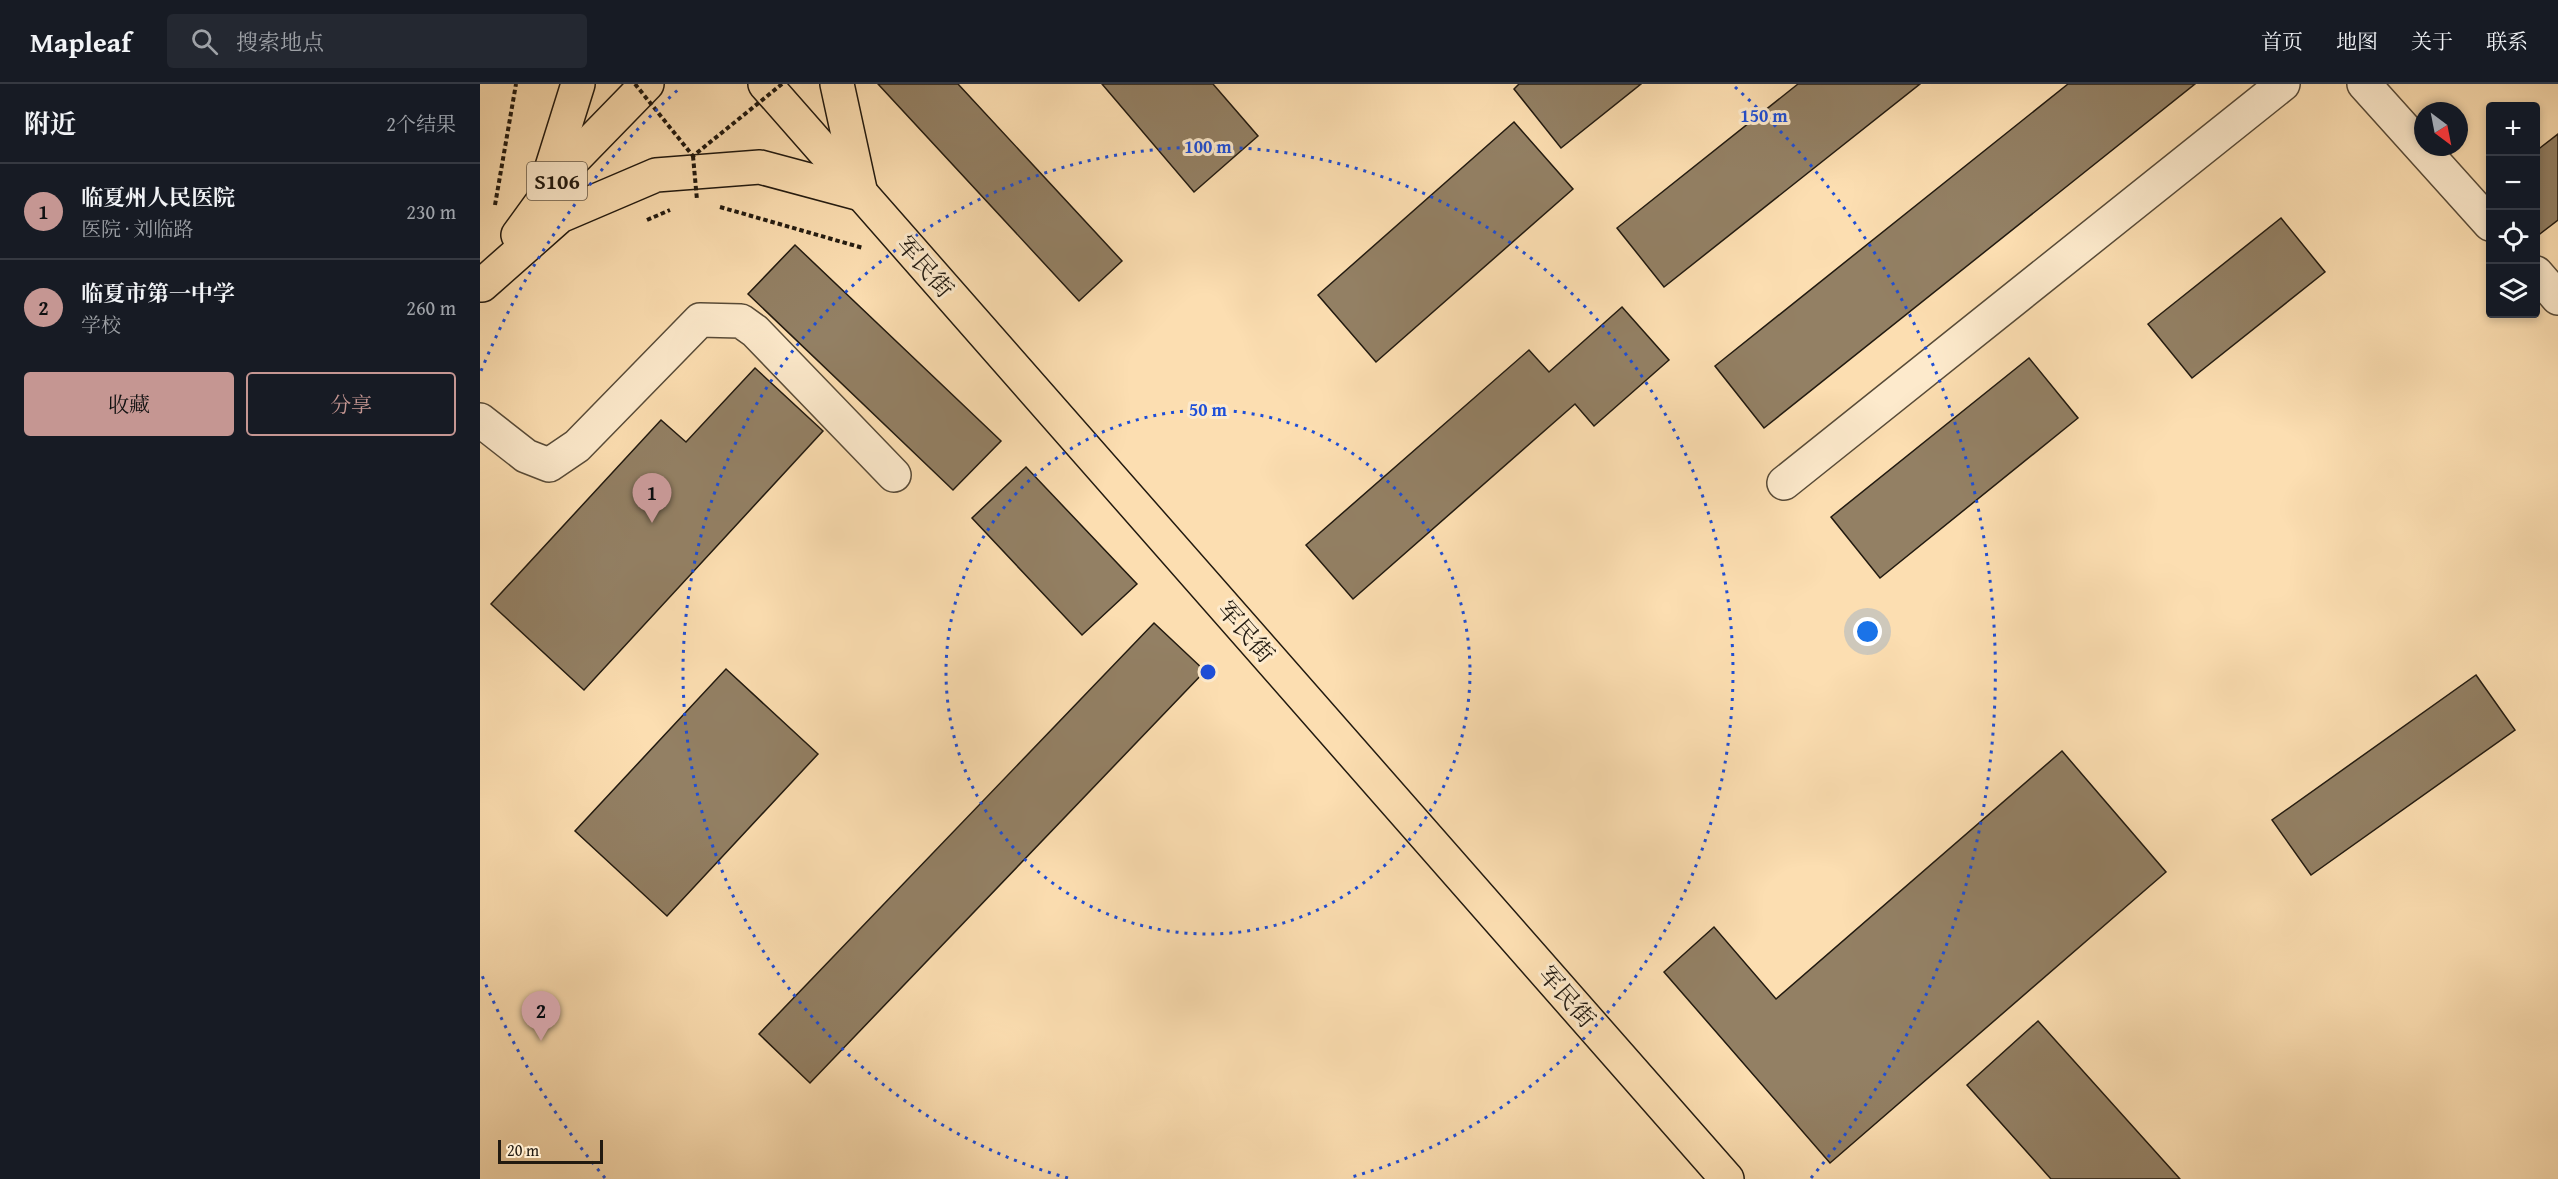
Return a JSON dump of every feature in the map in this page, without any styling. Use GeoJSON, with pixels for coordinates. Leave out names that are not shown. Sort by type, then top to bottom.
{"type":"FeatureCollection","features":[{"type":"Feature","properties":{"kind":"main road"},"geometry":{"type":"LineString","coordinates":[[481,287],[544,193],[578,84]]}},
{"type":"Feature","properties":{"kind":"main road","name":"S106"},"geometry":{"type":"LineString","coordinates":[[481,287],[571,162],[647,84]]}},
{"type":"Feature","properties":{"kind":"main road","name":"军民街"},"geometry":{"type":"LineString","coordinates":[[765,84],[1727,1179]]}},
{"type":"Feature","properties":{"kind":"main road"},"geometry":{"type":"LineString","coordinates":[[481,287],[560,216],[656,175],[760,167],[861,194],[837,84]]}},
{"type":"Feature","properties":{"kind":"street"},"geometry":{"type":"LineString","coordinates":[[1784,483],[2283,84]]}},
{"type":"Feature","properties":{"kind":"street"},"geometry":{"type":"LineString","coordinates":[[2364,84],[2486,220]]}},
{"type":"Feature","properties":{"kind":"street"},"geometry":{"type":"LineString","coordinates":[[2540,278],[2558,298]]}},
{"type":"Feature","properties":{"kind":"street"},"geometry":{"type":"LineString","coordinates":[[480,420],[526,456],[549,465],[577,446],[700,320],[741,321],[755,331],[894,475]]}},
{"type":"Feature","properties":{"kind":"path"},"geometry":{"type":"LineString","coordinates":[[495,207],[516,84]]}},
{"type":"Feature","properties":{"kind":"path"},"geometry":{"type":"LineString","coordinates":[[635,84],[693,156],[697,200]]}},
{"type":"Feature","properties":{"kind":"path"},"geometry":{"type":"LineString","coordinates":[[693,156],[782,84]]}},
{"type":"Feature","properties":{"kind":"path"},"geometry":{"type":"LineString","coordinates":[[686,204],[697,200],[708,203]]}},
{"type":"Feature","properties":{"kind":"path"},"geometry":{"type":"LineString","coordinates":[[719,206],[868,250]]}},
{"type":"Feature","properties":{"kind":"path"},"geometry":{"type":"LineString","coordinates":[[643,221],[675,208]]}},
{"type":"Feature","properties":{"kind":"building"},"geometry":{"type":"Polygon","coordinates":[[[878,84],[958,84],[1122,261],[1079,301],[878,84]]]}},
{"type":"Feature","properties":{"kind":"building"},"geometry":{"type":"Polygon","coordinates":[[[1102,84],[1213,84],[1258,136],[1194,192],[1102,84]]]}},
{"type":"Feature","properties":{"kind":"building"},"geometry":{"type":"Polygon","coordinates":[[[1519,84],[1641,84],[1561,148],[1514,89],[1519,84]]]}},
{"type":"Feature","properties":{"kind":"building"},"geometry":{"type":"Polygon","coordinates":[[[1798,84],[1920,84],[1664,287],[1617,228],[1798,84]]]}},
{"type":"Feature","properties":{"kind":"building"},"geometry":{"type":"Polygon","coordinates":[[[2068,84],[2195,84],[1764,428],[1715,366],[2068,84]]]}},
{"type":"Feature","properties":{"kind":"building"},"geometry":{"type":"Polygon","coordinates":[[[1514,122],[1573,189],[1376,362],[1318,295],[1514,122]]]}},
{"type":"Feature","properties":{"kind":"building"},"geometry":{"type":"Polygon","coordinates":[[[2558,134],[2558,220],[2540,234],[2540,156],[2540,148],[2558,134]]]}},
{"type":"Feature","properties":{"kind":"building"},"geometry":{"type":"Polygon","coordinates":[[[2281,218],[2325,272],[2192,378],[2148,324],[2281,218]]]}},
{"type":"Feature","properties":{"kind":"building"},"geometry":{"type":"Polygon","coordinates":[[[795,245],[1001,441],[953,490],[748,294],[795,245]]]}},
{"type":"Feature","properties":{"kind":"building"},"geometry":{"type":"Polygon","coordinates":[[[1622,307],[1669,360],[1594,426],[1575,404],[1353,599],[1306,545],[1529,350],[1549,372],[1622,307]]]}},
{"type":"Feature","properties":{"kind":"building"},"geometry":{"type":"Polygon","coordinates":[[[2029,358],[2078,418],[1880,578],[1831,517],[2029,358]]]}},
{"type":"Feature","properties":{"kind":"building"},"geometry":{"type":"Polygon","coordinates":[[[755,368],[823,431],[584,690],[491,604],[661,420],[686,442],[755,368]]]}},
{"type":"Feature","properties":{"kind":"building"},"geometry":{"type":"Polygon","coordinates":[[[1026,467],[1137,584],[1082,635],[972,518],[1026,467]]]}},
{"type":"Feature","properties":{"kind":"building"},"geometry":{"type":"Polygon","coordinates":[[[1154,623],[1205,671],[810,1083],[759,1034],[1154,623]]]}},
{"type":"Feature","properties":{"kind":"building"},"geometry":{"type":"Polygon","coordinates":[[[726,669],[818,754],[667,916],[575,831],[726,669]]]}},
{"type":"Feature","properties":{"kind":"building"},"geometry":{"type":"Polygon","coordinates":[[[2476,675],[2515,730],[2311,875],[2272,820],[2476,675]]]}},
{"type":"Feature","properties":{"kind":"building"},"geometry":{"type":"Polygon","coordinates":[[[2062,751],[2166,872],[1830,1163],[1664,972],[1714,927],[1776,999],[2062,751]]]}},
{"type":"Feature","properties":{"kind":"building"},"geometry":{"type":"Polygon","coordinates":[[[2038,1021],[2180,1179],[2051,1179],[1967,1085],[2038,1021]]]}},
{"type":"Feature","properties":{"kind":"place","name":"临夏州人民医院"},"geometry":{"type":"Point","coordinates":[652,523]}},
{"type":"Feature","properties":{"kind":"place","name":"临夏市第一中学"},"geometry":{"type":"Point","coordinates":[541,1041]}}]}
